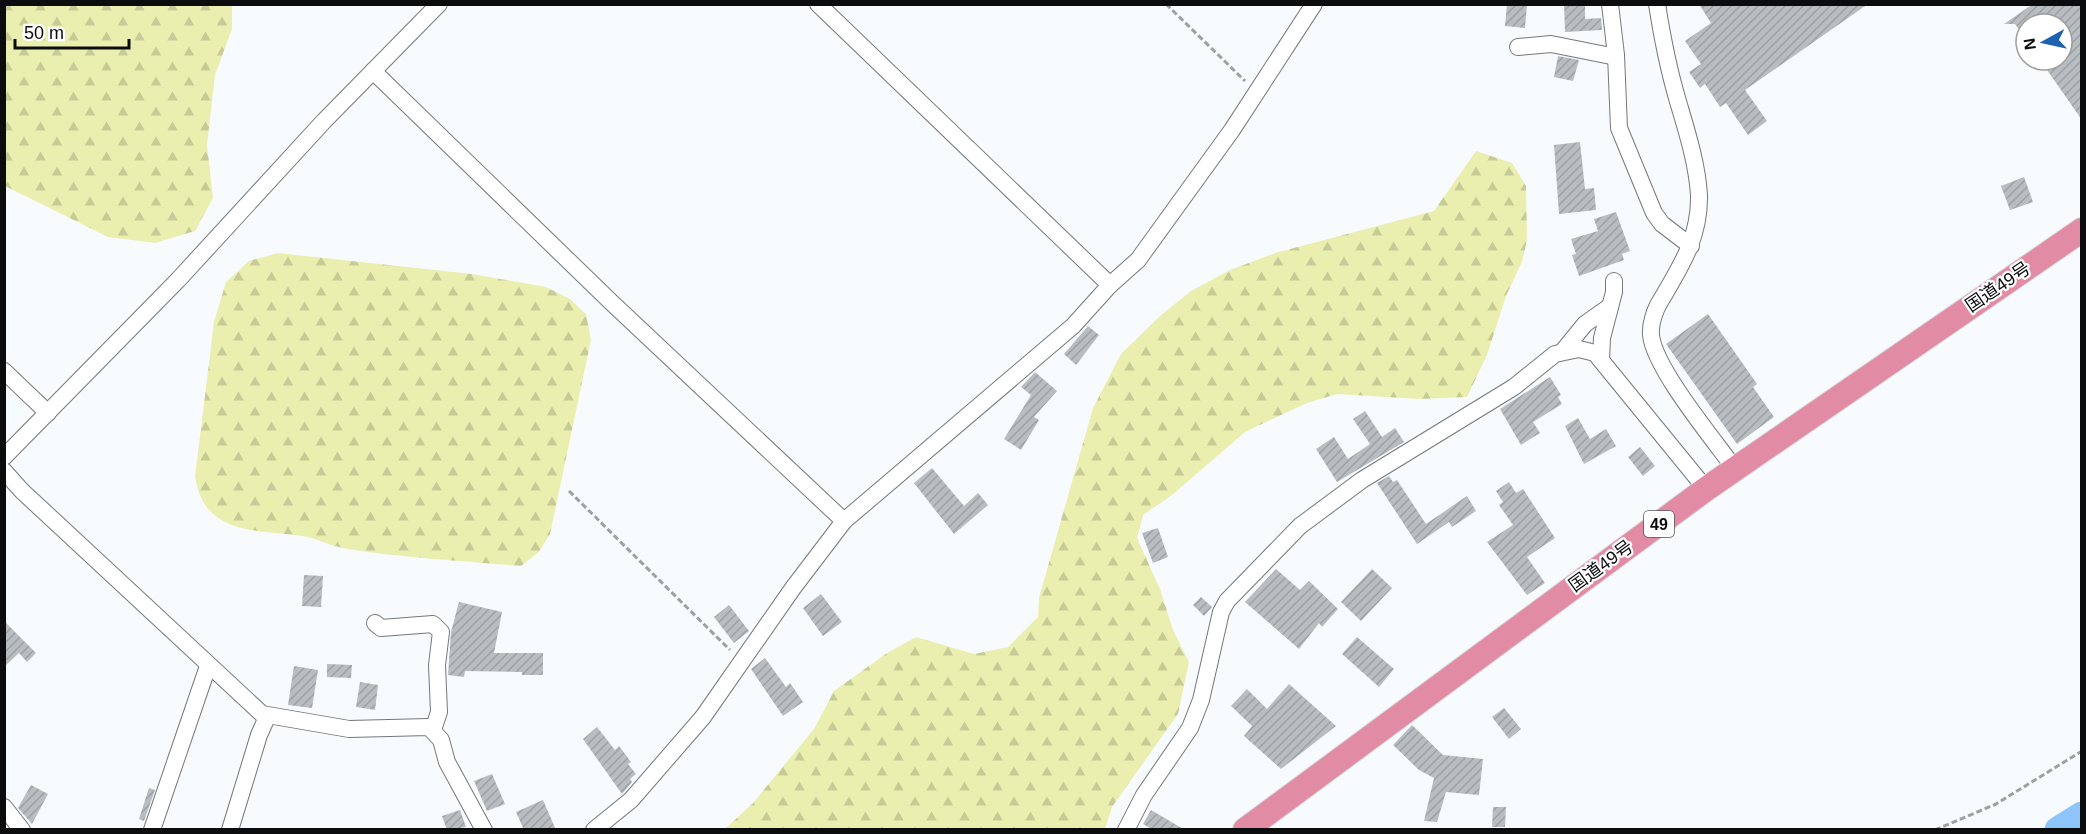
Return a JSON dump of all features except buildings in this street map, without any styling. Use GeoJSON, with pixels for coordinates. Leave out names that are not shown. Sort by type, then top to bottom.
{"type":"FeatureCollection","features":[{"type":"Feature","properties":{"kind":"highway","name":"国道49号"},"geometry":{"type":"LineString","coordinates":[[1245,830],[1706,489],[2082,230]]}},
{"type":"Feature","properties":{"kind":"street"},"geometry":{"type":"LineString","coordinates":[[4,456],[178,280],[373,71],[439,4]]}},
{"type":"Feature","properties":{"kind":"street"},"geometry":{"type":"LineString","coordinates":[[818,4],[1110,285]]}},
{"type":"Feature","properties":{"kind":"street"},"geometry":{"type":"LineString","coordinates":[[594,830],[631,800],[703,717],[793,588],[844,521],[1073,326],[1110,285],[1138,260],[1257,93],[1314,4]]}},
{"type":"Feature","properties":{"kind":"street"},"geometry":{"type":"LineString","coordinates":[[1610,4],[1616,57],[1617,117],[1622,138],[1654,213],[1662,224],[1691,246]]}},
{"type":"Feature","properties":{"kind":"street"},"geometry":{"type":"LineString","coordinates":[[1657,4],[1669,70],[1686,128],[1698,186],[1698,219],[1691,246],[1677,276],[1659,302],[1651,334],[1674,384],[1735,469]]}},
{"type":"Feature","properties":{"kind":"street"},"geometry":{"type":"LineString","coordinates":[[1518,47],[1551,44],[1616,57]]}},
{"type":"Feature","properties":{"kind":"street"},"geometry":{"type":"LineString","coordinates":[[373,71],[611,302],[844,521]]}},
{"type":"Feature","properties":{"kind":"street"},"geometry":{"type":"LineString","coordinates":[[1601,360],[1614,281]]}},
{"type":"Feature","properties":{"kind":"street"},"geometry":{"type":"LineString","coordinates":[[1126,830],[1144,795],[1190,728],[1201,700],[1218,622],[1227,601],[1300,526],[1330,501],[1514,387],[1537,366],[1563,351],[1585,324],[1609,307]]}},
{"type":"Feature","properties":{"kind":"street"},"geometry":{"type":"LineString","coordinates":[[1563,351],[1587,349],[1601,360],[1706,489]]}},
{"type":"Feature","properties":{"kind":"street"},"geometry":{"type":"LineString","coordinates":[[4,371],[48,412]]}},
{"type":"Feature","properties":{"kind":"street"},"geometry":{"type":"LineString","coordinates":[[4,471],[22,491],[250,706],[267,717],[349,729],[422,726],[433,730],[484,830]]}},
{"type":"Feature","properties":{"kind":"street"},"geometry":{"type":"LineString","coordinates":[[375,624],[381,628],[433,624],[441,632],[437,665],[439,712],[433,730]]}},
{"type":"Feature","properties":{"kind":"street"},"geometry":{"type":"LineString","coordinates":[[152,830],[208,666]]}},
{"type":"Feature","properties":{"kind":"street"},"geometry":{"type":"LineString","coordinates":[[230,830],[259,735],[267,717]]}},
{"type":"Feature","properties":{"kind":"street"},"geometry":{"type":"LineString","coordinates":[[4,807],[22,830]]}},
{"type":"Feature","properties":{"kind":"path"},"geometry":{"type":"LineString","coordinates":[[1166,4],[1257,93]]}},
{"type":"Feature","properties":{"kind":"path"},"geometry":{"type":"LineString","coordinates":[[568,491],[742,662]]}},
{"type":"Feature","properties":{"kind":"path"},"geometry":{"type":"LineString","coordinates":[[1935,830],[1996,804],[2082,751]]}},
{"type":"Feature","properties":{"kind":"green space"},"geometry":{"type":"Polygon","coordinates":[[[4,5],[232,5],[232,29],[215,75],[207,145],[213,198],[195,231],[155,243],[108,237],[5,186],[4,5]]]}},
{"type":"Feature","properties":{"kind":"green space"},"geometry":{"type":"Polygon","coordinates":[[[1476,151],[1512,163],[1526,186],[1527,240],[1522,262],[1506,296],[1487,355],[1467,397],[1419,399],[1337,394],[1307,403],[1245,432],[1172,495],[1143,515],[1137,538],[1160,589],[1173,630],[1189,662],[1178,714],[1112,807],[1105,829],[725,829],[753,803],[814,729],[834,691],[887,653],[916,637],[974,654],[1008,647],[1038,617],[1039,598],[1093,408],[1121,354],[1160,316],[1191,291],[1230,270],[1275,253],[1434,211],[1476,151]]]}},
{"type":"Feature","properties":{"kind":"green space"},"geometry":{"type":"Polygon","coordinates":[[[278,253],[472,274],[546,287],[570,299],[586,314],[591,340],[550,534],[539,552],[521,566],[369,552],[338,547],[308,537],[243,528],[223,521],[211,512],[198,490],[195,477],[214,322],[226,282],[249,261],[278,253]]]}},
{"type":"Feature","properties":{"kind":"waterway"},"geometry":{"type":"LineString","coordinates":[[2058,830],[2082,815]]}}]}
